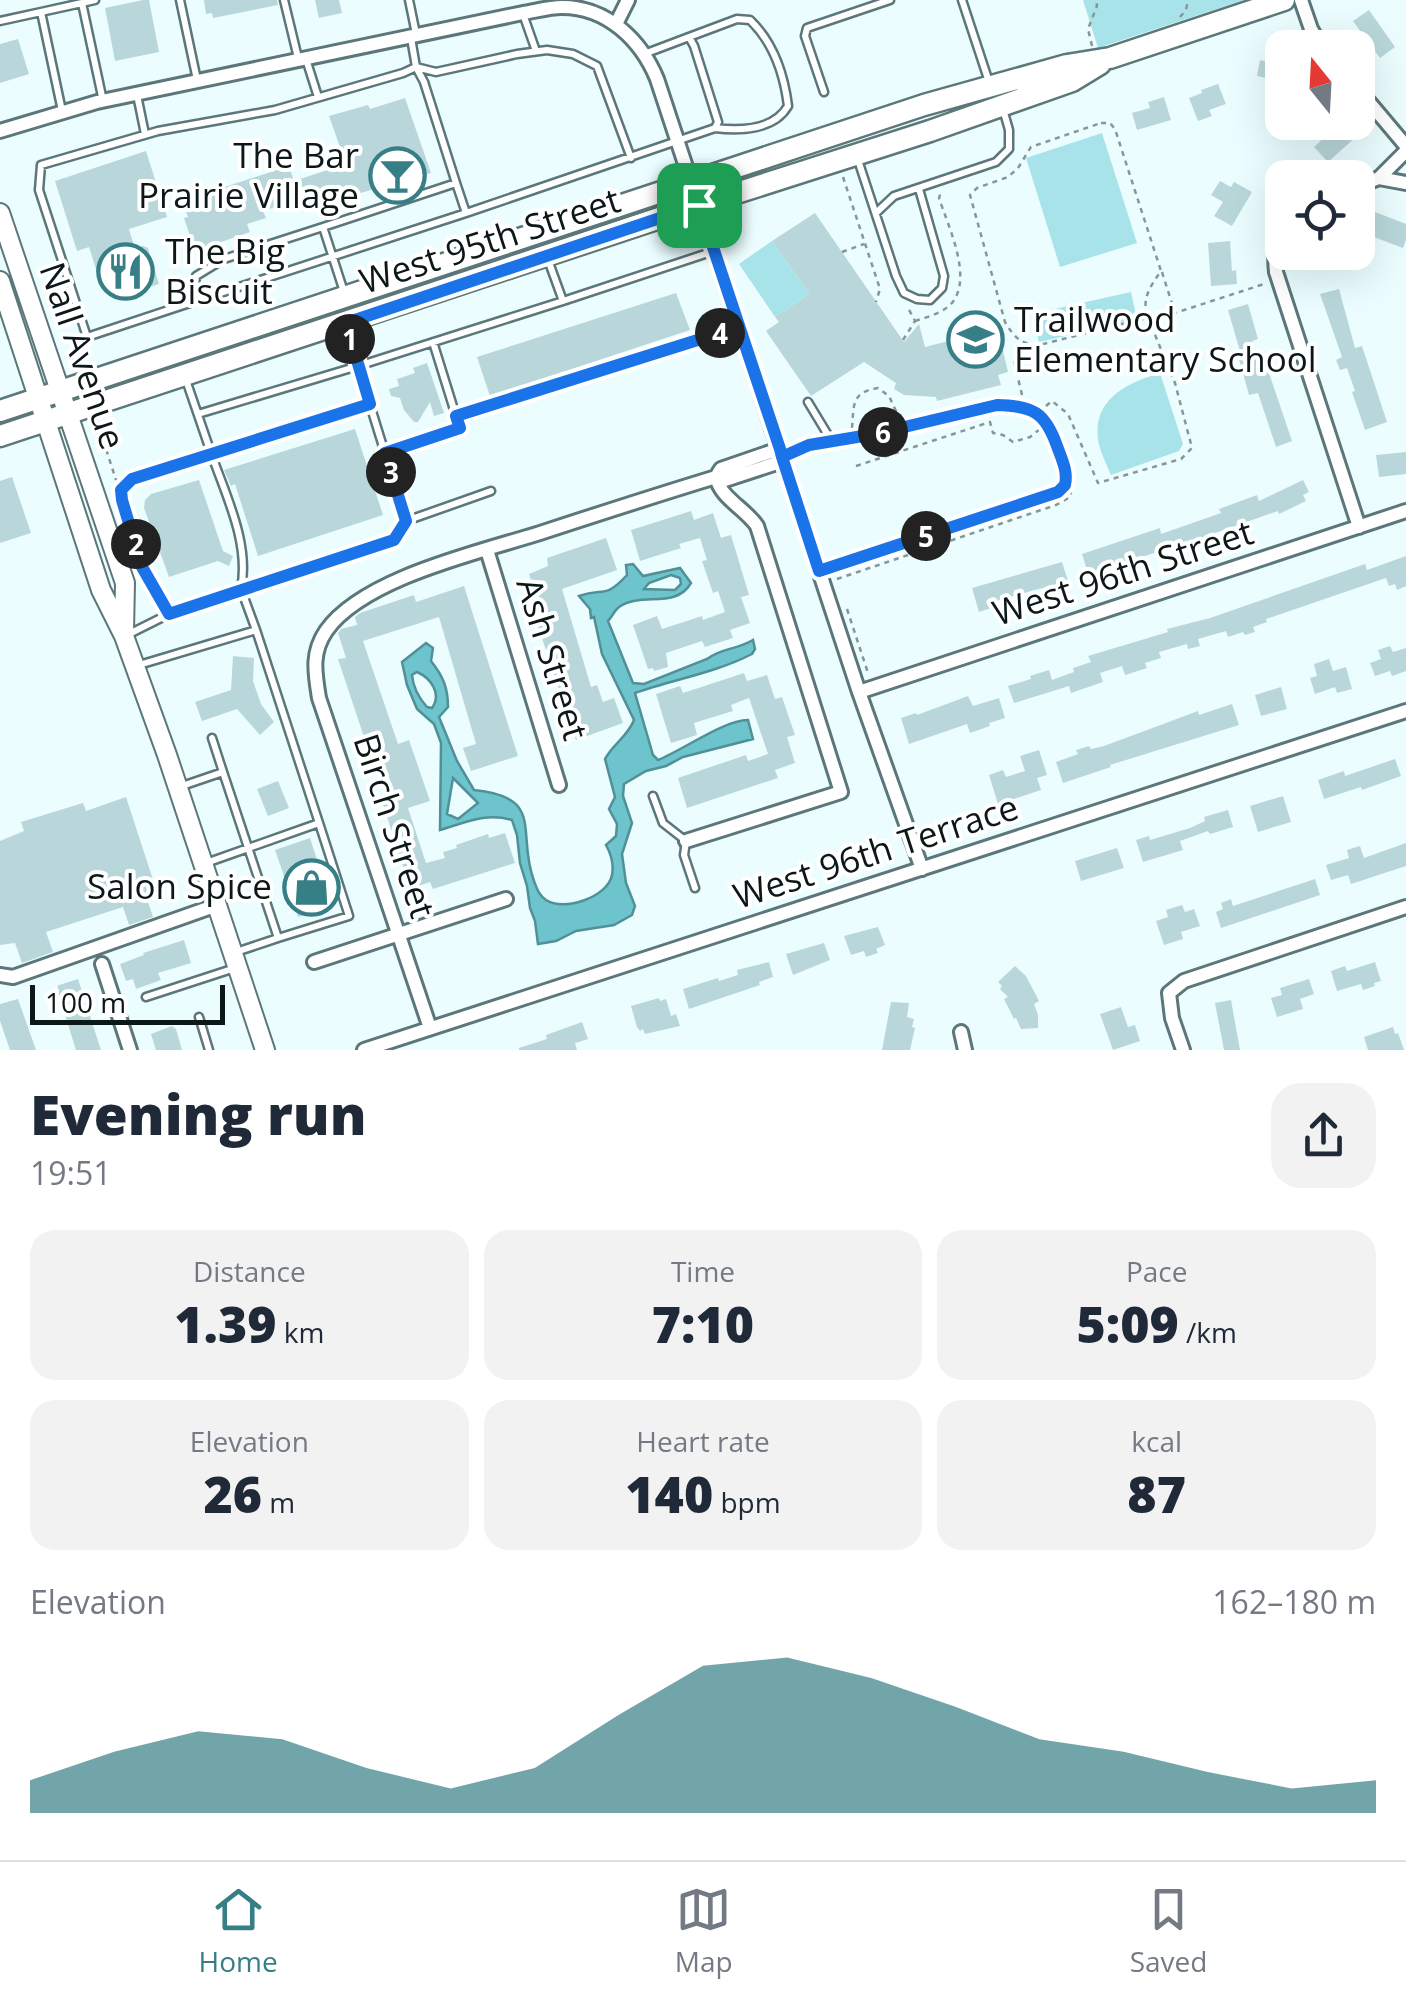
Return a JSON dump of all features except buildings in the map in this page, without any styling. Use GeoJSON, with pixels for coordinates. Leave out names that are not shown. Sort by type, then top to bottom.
{"type":"FeatureCollection","features":[{"type":"Feature","properties":{"kind":"main road","name":"West 95th Street"},"geometry":{"type":"LineString","coordinates":[[0,411],[990,86],[1284,0]]}},
{"type":"Feature","properties":{"kind":"main road","name":"West 95th Street"},"geometry":{"type":"LineString","coordinates":[[0,436],[857,150],[1002,106],[1072,81],[1101,52]]}},
{"type":"Feature","properties":{"kind":"main road","name":"Nall Avenue"},"geometry":{"type":"LineString","coordinates":[[0,213],[101,590],[124,636],[265,1050]]}},
{"type":"Feature","properties":{"kind":"main road","name":"Nall Avenue"},"geometry":{"type":"LineString","coordinates":[[0,282],[50,394]]}},
{"type":"Feature","properties":{"kind":"street"},"geometry":{"type":"LineString","coordinates":[[616,24],[628,0]]}},
{"type":"Feature","properties":{"kind":"street"},"geometry":{"type":"LineString","coordinates":[[1301,0],[1312,30]]}},
{"type":"Feature","properties":{"kind":"street"},"geometry":{"type":"LineString","coordinates":[[0,131],[103,101],[523,13],[571,8],[616,24],[644,54],[657,79],[859,692],[922,869]]}},
{"type":"Feature","properties":{"kind":"street"},"geometry":{"type":"LineString","coordinates":[[1375,110],[1406,148],[1375,180]]}},
{"type":"Feature","properties":{"kind":"street"},"geometry":{"type":"LineString","coordinates":[[1380,178],[1406,183]]}},
{"type":"Feature","properties":{"kind":"street"},"geometry":{"type":"LineString","coordinates":[[1276,270],[1359,527]]}},
{"type":"Feature","properties":{"kind":"street"},"geometry":{"type":"LineString","coordinates":[[488,550],[716,476],[722,468],[781,456]]}},
{"type":"Feature","properties":{"kind":"street"},"geometry":{"type":"LineString","coordinates":[[686,841],[841,792],[757,526],[723,493],[716,476]]}},
{"type":"Feature","properties":{"kind":"street","name":"West 96th Street"},"geometry":{"type":"LineString","coordinates":[[859,692],[1406,512]]}},
{"type":"Feature","properties":{"kind":"street","name":"Birch Street"},"geometry":{"type":"LineString","coordinates":[[430,1028],[319,698],[315,652],[332,624],[364,599],[408,576],[488,550]]}},
{"type":"Feature","properties":{"kind":"street","name":"Ash Street"},"geometry":{"type":"LineString","coordinates":[[488,550],[558,785]]}},
{"type":"Feature","properties":{"kind":"street","name":"West 96th Terrace"},"geometry":{"type":"LineString","coordinates":[[364,1050],[1406,712]]}},
{"type":"Feature","properties":{"kind":"street"},"geometry":{"type":"LineString","coordinates":[[314,962],[506,898]]}},
{"type":"Feature","properties":{"kind":"street"},"geometry":{"type":"LineString","coordinates":[[0,975],[13,977],[217,906]]}},
{"type":"Feature","properties":{"kind":"street"},"geometry":{"type":"LineString","coordinates":[[1182,1050],[1169,993],[1184,980],[1406,908]]}},
{"type":"Feature","properties":{"kind":"street"},"geometry":{"type":"LineString","coordinates":[[102,964],[130,1050]]}},
{"type":"Feature","properties":{"kind":"street"},"geometry":{"type":"LineString","coordinates":[[962,1032],[965,1050]]}},
{"type":"Feature","properties":{"kind":"lane"},"geometry":{"type":"LineString","coordinates":[[0,20],[95,0]]}},
{"type":"Feature","properties":{"kind":"lane"},"geometry":{"type":"LineString","coordinates":[[180,0],[198,81]]}},
{"type":"Feature","properties":{"kind":"lane"},"geometry":{"type":"LineString","coordinates":[[284,0],[318,97]]}},
{"type":"Feature","properties":{"kind":"lane"},"geometry":{"type":"LineString","coordinates":[[409,0],[416,67],[466,213]]}},
{"type":"Feature","properties":{"kind":"lane"},"geometry":{"type":"LineString","coordinates":[[824,92],[805,36],[807,28],[890,0]]}},
{"type":"Feature","properties":{"kind":"lane"},"geometry":{"type":"LineString","coordinates":[[876,214],[894,196],[996,162],[1009,149],[1009,130],[1002,106],[990,86],[962,0]]}},
{"type":"Feature","properties":{"kind":"lane"},"geometry":{"type":"LineString","coordinates":[[82,3],[103,101]]}},
{"type":"Feature","properties":{"kind":"lane"},"geometry":{"type":"LineString","coordinates":[[41,12],[62,112]]}},
{"type":"Feature","properties":{"kind":"lane"},"geometry":{"type":"LineString","coordinates":[[523,13],[536,51]]}},
{"type":"Feature","properties":{"kind":"lane"},"geometry":{"type":"LineString","coordinates":[[631,158],[597,66],[573,54],[546,50],[436,72],[416,67],[276,110],[145,134],[41,165],[39,190],[87,337],[631,158],[716,125],[740,130],[782,116],[788,106],[779,64],[750,20],[736,19],[644,54]]}},
{"type":"Feature","properties":{"kind":"lane"},"geometry":{"type":"LineString","coordinates":[[689,37],[716,125]]}},
{"type":"Feature","properties":{"kind":"lane"},"geometry":{"type":"LineString","coordinates":[[137,94],[145,134]]}},
{"type":"Feature","properties":{"kind":"lane"},"geometry":{"type":"LineString","coordinates":[[857,150],[904,294],[930,300],[942,288],[944,276],[920,189]]}},
{"type":"Feature","properties":{"kind":"lane"},"geometry":{"type":"LineString","coordinates":[[193,302],[196,276],[224,260],[456,184]]}},
{"type":"Feature","properties":{"kind":"lane"},"geometry":{"type":"LineString","coordinates":[[322,227],[346,296]]}},
{"type":"Feature","properties":{"kind":"lane"},"geometry":{"type":"LineString","coordinates":[[198,414],[714,251]]}},
{"type":"Feature","properties":{"kind":"lane"},"geometry":{"type":"LineString","coordinates":[[546,256],[563,301]]}},
{"type":"Feature","properties":{"kind":"lane"},"geometry":{"type":"LineString","coordinates":[[346,323],[406,521]]}},
{"type":"Feature","properties":{"kind":"lane"},"geometry":{"type":"LineString","coordinates":[[456,416],[739,327]]}},
{"type":"Feature","properties":{"kind":"lane"},"geometry":{"type":"LineString","coordinates":[[385,453],[460,428],[433,342]]}},
{"type":"Feature","properties":{"kind":"lane"},"geometry":{"type":"LineString","coordinates":[[146,997],[278,938],[348,916],[241,589],[242,544],[185,376]]}},
{"type":"Feature","properties":{"kind":"lane"},"geometry":{"type":"LineString","coordinates":[[808,402],[831,440]]}},
{"type":"Feature","properties":{"kind":"lane"},"geometry":{"type":"LineString","coordinates":[[169,614],[142,567],[121,490],[132,479],[370,404]]}},
{"type":"Feature","properties":{"kind":"lane"},"geometry":{"type":"LineString","coordinates":[[781,456],[809,445],[997,405],[1030,409],[1044,418],[1066,468],[1065,485],[1058,492],[819,571]]}},
{"type":"Feature","properties":{"kind":"lane"},"geometry":{"type":"LineString","coordinates":[[124,636],[169,614],[394,540],[406,521],[490,491]]}},
{"type":"Feature","properties":{"kind":"lane"},"geometry":{"type":"LineString","coordinates":[[134,666],[256,630]]}},
{"type":"Feature","properties":{"kind":"lane"},"geometry":{"type":"LineString","coordinates":[[212,738],[278,938]]}},
{"type":"Feature","properties":{"kind":"lane"},"geometry":{"type":"LineString","coordinates":[[177,787],[223,772]]}},
{"type":"Feature","properties":{"kind":"lane"},"geometry":{"type":"LineString","coordinates":[[654,796],[663,824],[686,841],[684,855],[695,888]]}},
{"type":"Feature","properties":{"kind":"lane"},"geometry":{"type":"LineString","coordinates":[[203,864],[319,824]]}},
{"type":"Feature","properties":{"kind":"lane"},"geometry":{"type":"LineString","coordinates":[[198,1017],[209,1050]]}},
{"type":"Feature","properties":{"kind":"path"},"geometry":{"type":"LineString","coordinates":[[1096,0],[1088,29],[1101,52]]}},
{"type":"Feature","properties":{"kind":"path"},"geometry":{"type":"LineString","coordinates":[[1179,18],[1188,0]]}},
{"type":"Feature","properties":{"kind":"path"},"geometry":{"type":"LineString","coordinates":[[1148,318],[1040,344],[1027,345],[1014,337],[1004,322],[970,194],[1008,177],[1031,147],[1110,123],[1175,313],[1264,284]]}},
{"type":"Feature","properties":{"kind":"path"},"geometry":{"type":"LineString","coordinates":[[841,171],[880,288],[876,302]]}},
{"type":"Feature","properties":{"kind":"path"},"geometry":{"type":"LineString","coordinates":[[903,340],[915,322],[951,304],[960,289],[961,270],[939,198],[941,190]]}},
{"type":"Feature","properties":{"kind":"path"},"geometry":{"type":"LineString","coordinates":[[842,252],[866,244]]}},
{"type":"Feature","properties":{"kind":"path"},"geometry":{"type":"LineString","coordinates":[[1050,403],[1068,414],[1098,483],[1181,459],[1192,448],[1175,382],[1144,307],[1161,270]]}},
{"type":"Feature","properties":{"kind":"path"},"geometry":{"type":"LineString","coordinates":[[880,288],[890,286]]}},
{"type":"Feature","properties":{"kind":"path"},"geometry":{"type":"LineString","coordinates":[[897,298],[910,309],[915,322]]}},
{"type":"Feature","properties":{"kind":"path"},"geometry":{"type":"LineString","coordinates":[[1024,401],[1013,357],[1040,350]]}},
{"type":"Feature","properties":{"kind":"path"},"geometry":{"type":"LineString","coordinates":[[864,428],[852,430],[854,401],[864,390],[878,388],[889,396],[900,422]]}},
{"type":"Feature","properties":{"kind":"path"},"geometry":{"type":"LineString","coordinates":[[96,420],[116,480]]}},
{"type":"Feature","properties":{"kind":"path"},"geometry":{"type":"LineString","coordinates":[[856,466],[990,422],[994,432],[1014,442],[1040,429]]}},
{"type":"Feature","properties":{"kind":"path"},"geometry":{"type":"LineString","coordinates":[[836,580],[1056,506],[1070,497],[1073,481]]}},
{"type":"Feature","properties":{"kind":"shaded area"},"geometry":{"type":"Polygon","coordinates":[[[1083,0],[1244,0],[1098,48],[1083,0]]]}},
{"type":"Feature","properties":{"kind":"shaded area"},"geometry":{"type":"Polygon","coordinates":[[[1102,133],[1137,243],[1060,267],[1026,158],[1102,133]]]}},
{"type":"Feature","properties":{"kind":"shaded area"},"geometry":{"type":"Polygon","coordinates":[[[772,241],[809,294],[775,317],[739,264],[772,241]]]}},
{"type":"Feature","properties":{"kind":"shaded area"},"geometry":{"type":"Polygon","coordinates":[[[1131,292],[1137,320],[1039,342],[1032,314],[1131,292]]]}},
{"type":"Feature","properties":{"kind":"shaded area"},"geometry":{"type":"Polygon","coordinates":[[[1160,373],[1183,444],[1179,451],[1111,475],[1099,445],[1100,417],[1105,406],[1123,389],[1160,373]]]}},
{"type":"Feature","properties":{"kind":"shaded area"},"geometry":{"type":"Polygon","coordinates":[[[633,564],[643,576],[680,568],[691,583],[676,596],[628,602],[608,621],[633,683],[644,684],[753,640],[755,649],[724,666],[635,693],[653,755],[658,760],[738,721],[748,720],[753,739],[683,757],[624,784],[623,796],[632,823],[622,854],[626,883],[635,906],[632,915],[614,925],[576,931],[538,944],[512,820],[484,818],[440,830],[441,743],[434,724],[417,709],[402,662],[426,643],[433,648],[431,661],[444,682],[448,700],[448,707],[439,717],[457,761],[474,790],[497,794],[520,809],[529,864],[540,894],[563,904],[594,896],[612,875],[612,859],[606,845],[616,836],[617,824],[609,809],[615,797],[605,759],[634,720],[602,654],[594,617],[591,618],[590,609],[579,596],[613,588],[627,575],[626,565],[633,564]],[[671,575],[649,583],[644,589],[675,590],[681,584],[680,578],[671,575]],[[417,672],[412,675],[419,696],[432,708],[436,697],[431,682],[417,672]],[[453,778],[447,814],[458,819],[478,803],[453,778]]]}},
{"type":"Feature","properties":{"kind":"place","name":"The Bar Prairie Village"},"geometry":{"type":"Point","coordinates":[398,176]}},
{"type":"Feature","properties":{"kind":"place","name":"The Big Biscuit"},"geometry":{"type":"Point","coordinates":[126,272]}},
{"type":"Feature","properties":{"kind":"place","name":"Trailwood Elementary School"},"geometry":{"type":"Point","coordinates":[975,340]}},
{"type":"Feature","properties":{"kind":"place","name":"Salon Spice"},"geometry":{"type":"Point","coordinates":[311,887]}},
{"type":"Feature","properties":{"kind":"route"},"geometry":{"type":"LineString","coordinates":[[699,205],[782,457],[831,440],[875,434],[997,405],[1017,406],[1044,418],[1051,429],[1066,468],[1065,485],[1058,492],[819,571],[739,327],[456,416],[460,428],[385,453],[406,521],[394,540],[169,614],[142,567],[122,500],[121,490],[132,479],[370,404],[346,323],[699,205]]}}]}
